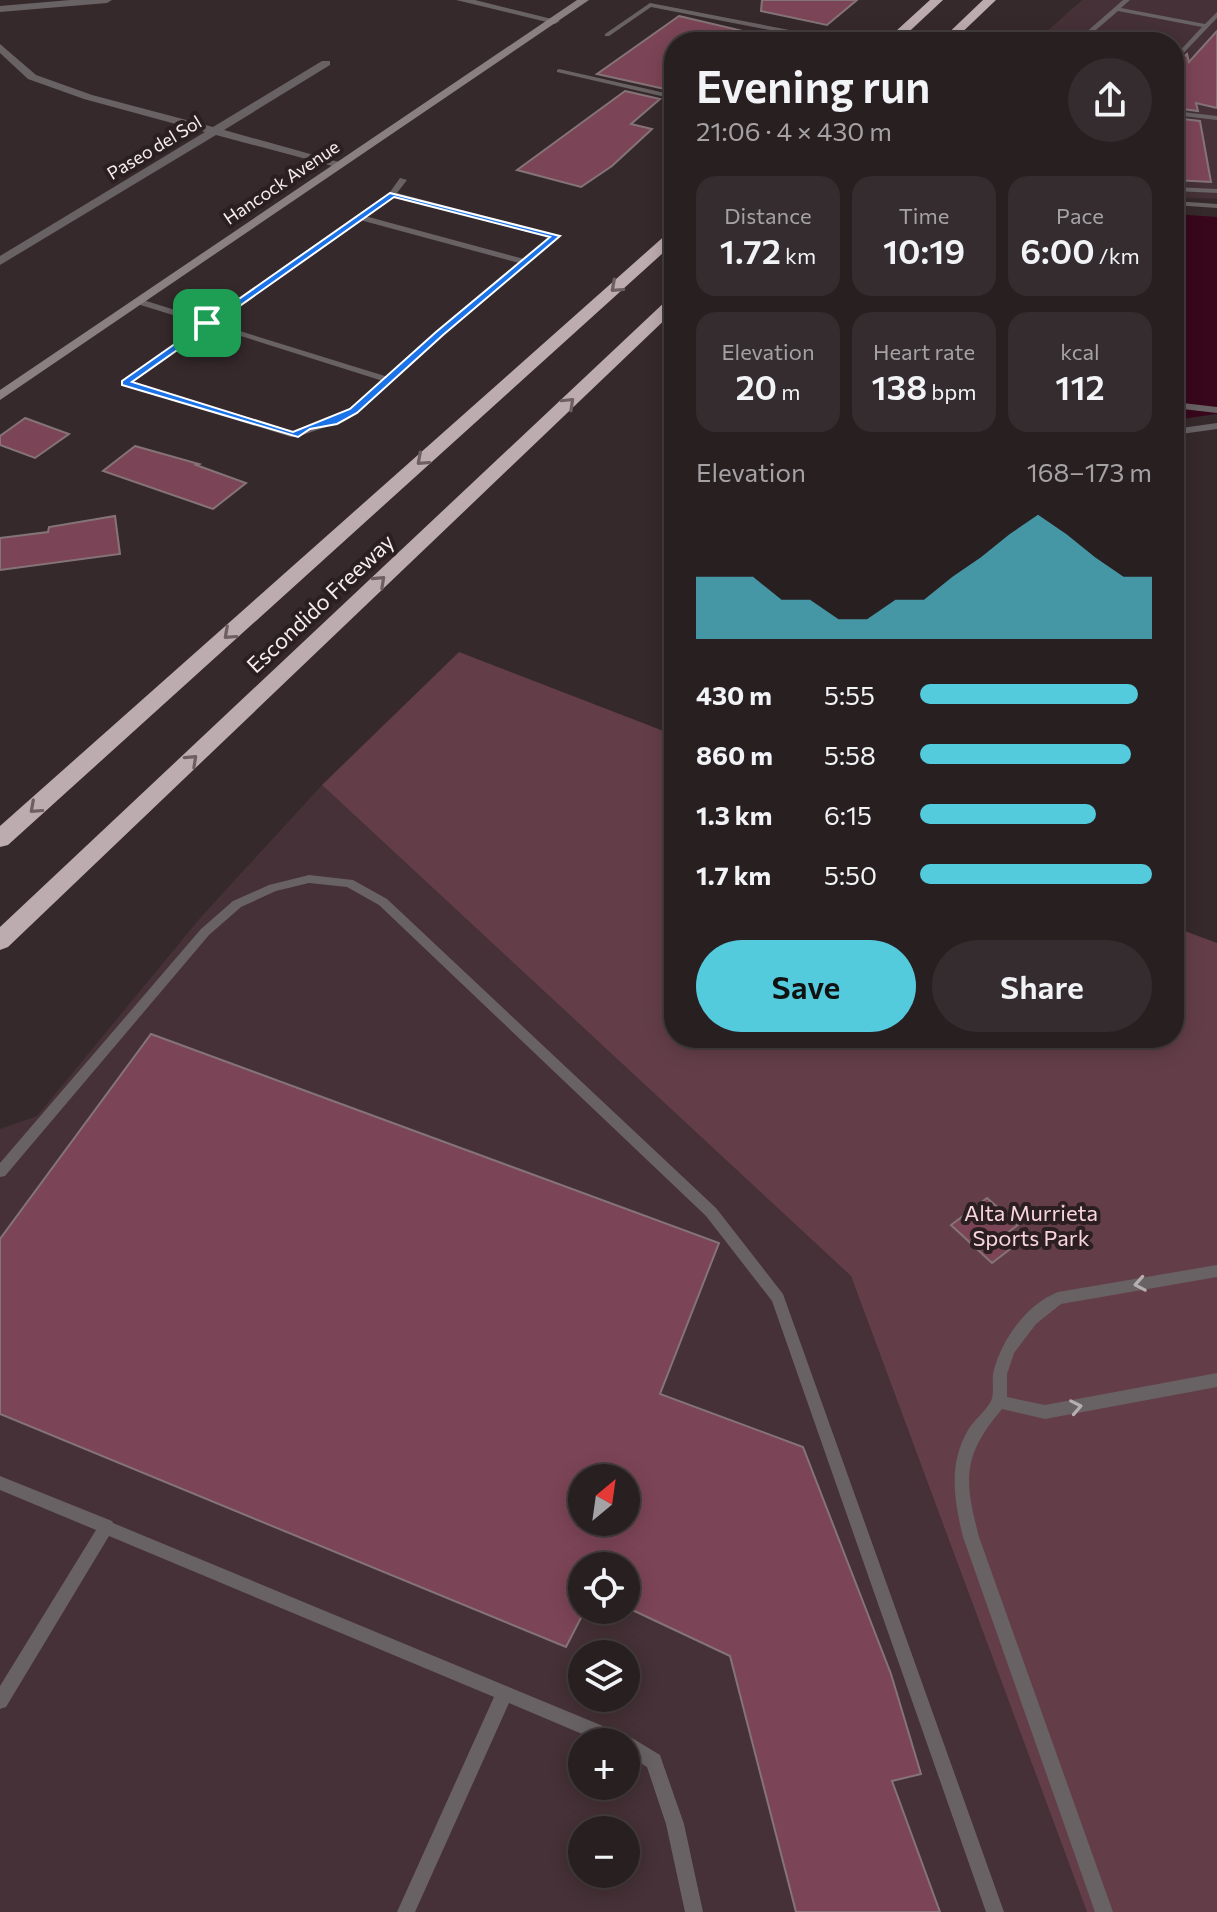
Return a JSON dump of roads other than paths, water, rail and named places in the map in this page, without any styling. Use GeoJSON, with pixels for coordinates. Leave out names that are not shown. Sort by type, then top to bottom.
{"type":"FeatureCollection","features":[{"type":"Feature","properties":{"kind":"highway"},"geometry":{"type":"LineString","coordinates":[[901,32],[937,0]]}},
{"type":"Feature","properties":{"kind":"highway"},"geometry":{"type":"LineString","coordinates":[[956,32],[990,0]]}},
{"type":"Feature","properties":{"kind":"highway"},"geometry":{"type":"LineString","coordinates":[[965,23],[1008,0]]}},
{"type":"Feature","properties":{"kind":"highway","name":"Escondido Freeway"},"geometry":{"type":"LineString","coordinates":[[0,839],[664,244]]}},
{"type":"Feature","properties":{"kind":"highway","name":"Escondido Freeway"},"geometry":{"type":"LineString","coordinates":[[0,941],[664,311]]}},
{"type":"Feature","properties":{"kind":"main road","name":"Hancock Avenue"},"geometry":{"type":"LineString","coordinates":[[0,396],[584,0]]}},
{"type":"Feature","properties":{"kind":"street"},"geometry":{"type":"LineString","coordinates":[[0,9],[107,0]]}},
{"type":"Feature","properties":{"kind":"street"},"geometry":{"type":"LineString","coordinates":[[461,0],[555,21]]}},
{"type":"Feature","properties":{"kind":"street"},"geometry":{"type":"LineString","coordinates":[[0,47],[32,77],[88,97],[340,164]]}},
{"type":"Feature","properties":{"kind":"street","name":"Paseo del Sol"},"geometry":{"type":"LineString","coordinates":[[0,261],[326,63]]}},
{"type":"Feature","properties":{"kind":"lane"},"geometry":{"type":"LineString","coordinates":[[1090,32],[1127,0]]}},
{"type":"Feature","properties":{"kind":"lane"},"geometry":{"type":"LineString","coordinates":[[607,35],[650,5],[790,32]]}},
{"type":"Feature","properties":{"kind":"lane"},"geometry":{"type":"LineString","coordinates":[[1116,9],[1206,26]]}},
{"type":"Feature","properties":{"kind":"lane"},"geometry":{"type":"LineString","coordinates":[[1184,50],[1217,14]]}},
{"type":"Feature","properties":{"kind":"lane"},"geometry":{"type":"LineString","coordinates":[[559,71],[664,95]]}},
{"type":"Feature","properties":{"kind":"lane"},"geometry":{"type":"LineString","coordinates":[[1184,114],[1217,118]]}},
{"type":"Feature","properties":{"kind":"lane"},"geometry":{"type":"LineString","coordinates":[[393,194],[556,236],[439,333],[354,411],[333,422],[307,427],[294,435],[125,383],[393,194],[403,180]]}},
{"type":"Feature","properties":{"kind":"lane"},"geometry":{"type":"LineString","coordinates":[[1184,189],[1217,191]]}},
{"type":"Feature","properties":{"kind":"lane"},"geometry":{"type":"LineString","coordinates":[[1184,204],[1217,206]]}},
{"type":"Feature","properties":{"kind":"lane"},"geometry":{"type":"LineString","coordinates":[[359,217],[526,262]]}},
{"type":"Feature","properties":{"kind":"lane"},"geometry":{"type":"LineString","coordinates":[[137,301],[389,380]]}},
{"type":"Feature","properties":{"kind":"lane"},"geometry":{"type":"LineString","coordinates":[[1184,406],[1217,410]]}},
{"type":"Feature","properties":{"kind":"lane"},"geometry":{"type":"LineString","coordinates":[[1184,431],[1217,426]]}},
{"type":"Feature","properties":{"kind":"lane"},"geometry":{"type":"LineString","coordinates":[[0,1172],[205,932],[237,904],[273,888],[309,879],[349,883],[383,902],[711,1212],[778,1298],[995,1912]]}},
{"type":"Feature","properties":{"kind":"lane"},"geometry":{"type":"LineString","coordinates":[[1104,1912],[963,1508],[958,1479],[964,1455],[980,1423],[999,1402],[1001,1370],[1014,1344],[1039,1309],[1058,1298],[1217,1271]]}},
{"type":"Feature","properties":{"kind":"lane"},"geometry":{"type":"LineString","coordinates":[[999,1402],[1045,1412],[1217,1380]]}},
{"type":"Feature","properties":{"kind":"lane"},"geometry":{"type":"LineString","coordinates":[[0,1483],[588,1728]]}},
{"type":"Feature","properties":{"kind":"lane"},"geometry":{"type":"LineString","coordinates":[[0,1701],[107,1526]]}},
{"type":"Feature","properties":{"kind":"lane"},"geometry":{"type":"LineString","coordinates":[[406,1912],[505,1693]]}},
{"type":"Feature","properties":{"kind":"lane"},"geometry":{"type":"LineString","coordinates":[[640,1753],[654,1761],[675,1824],[694,1912]]}},
{"type":"Feature","properties":{"kind":"park label","name":"Alta Murrieta Sports Park"},"geometry":{"type":"Point","coordinates":[1031,1224]}}]}
